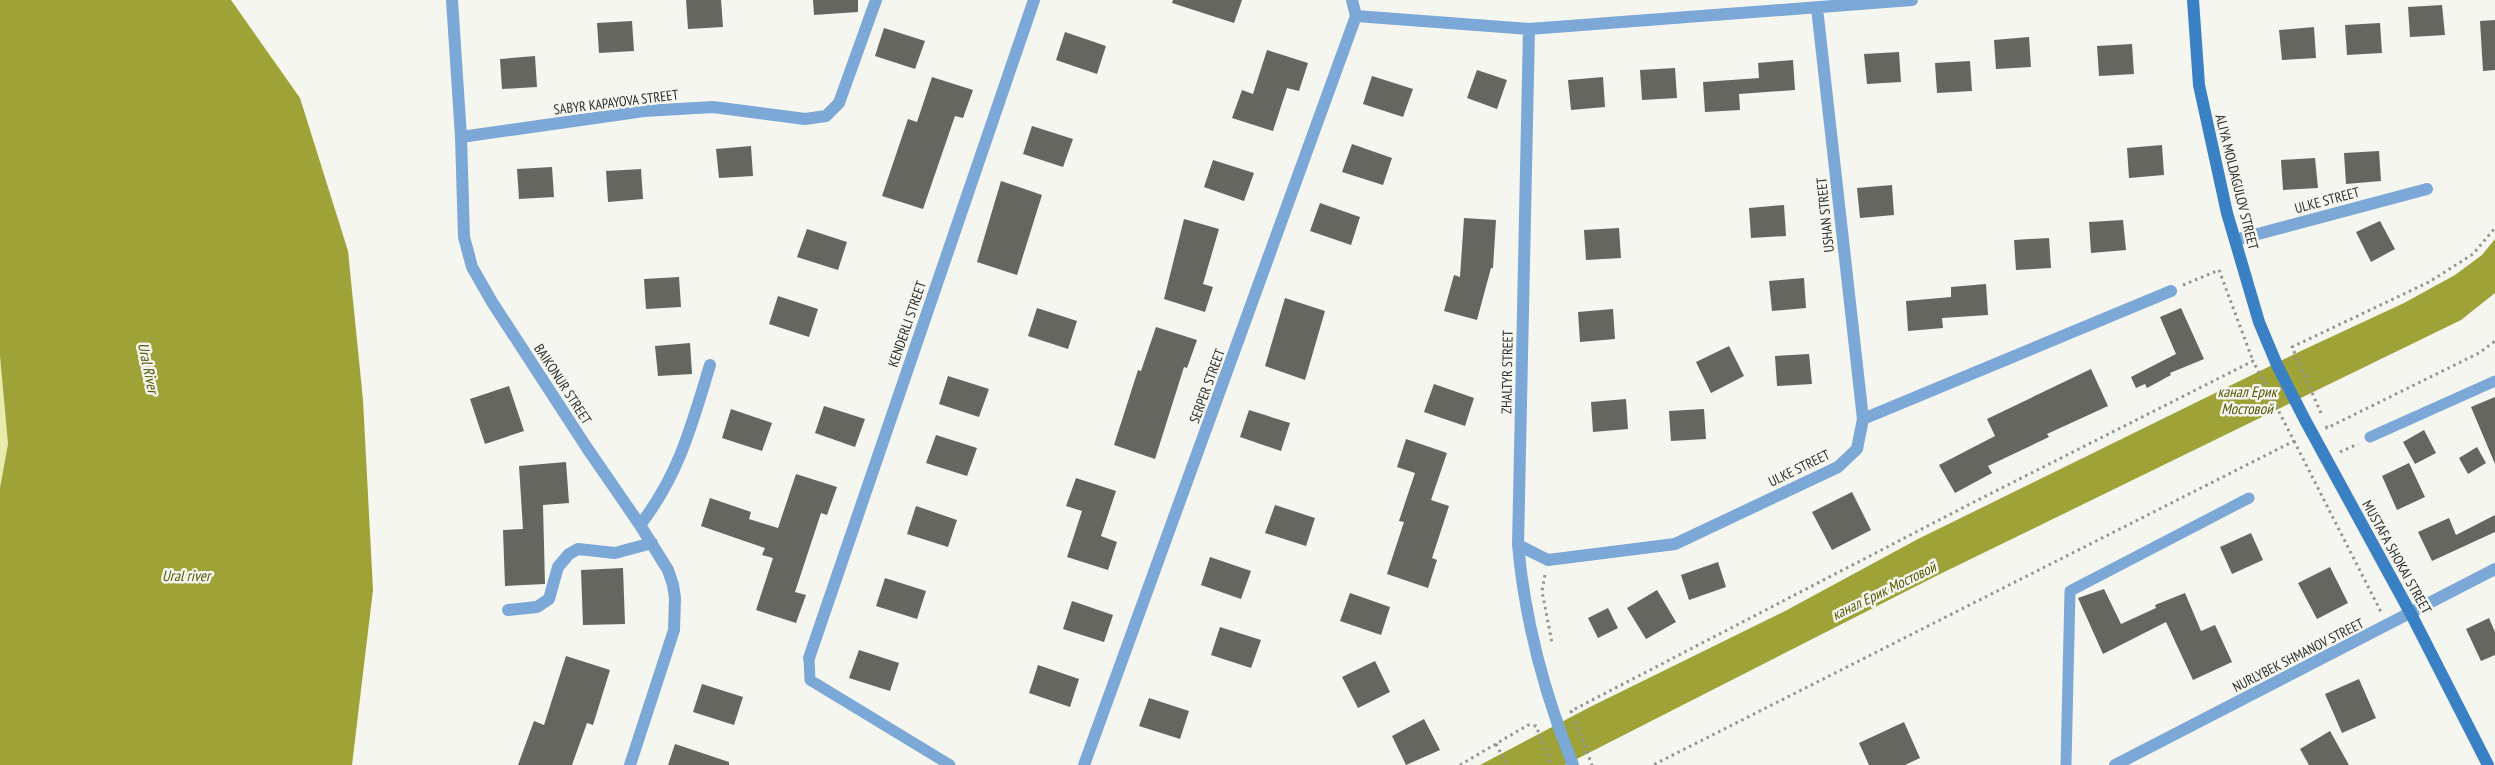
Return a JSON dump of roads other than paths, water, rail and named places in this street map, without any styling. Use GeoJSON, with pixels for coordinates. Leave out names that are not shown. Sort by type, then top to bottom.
{"type":"FeatureCollection","features":[{"type":"Feature","properties":{"kind":"main road","name":"ALIYA MOLDAGULOV STREET"},"geometry":{"type":"LineString","coordinates":[[2193,0],[2199,84],[2235,240],[2259,322],[2277,365]]}},
{"type":"Feature","properties":{"kind":"main road","name":"MUSTAFA SHOKAI STREET"},"geometry":{"type":"LineString","coordinates":[[2277,365],[2304,420],[2412,614],[2488,765]]}},
{"type":"Feature","properties":{"kind":"street","name":"BAIKONUR STREET"},"geometry":{"type":"LineString","coordinates":[[452,0],[461,138],[464,237],[472,268],[587,448],[652,543],[668,570],[673,584],[675,598],[674,630],[630,765]]}},
{"type":"Feature","properties":{"kind":"street","name":"SABYR KAPAYOVA STREET"},"geometry":{"type":"LineString","coordinates":[[461,138],[644,111],[713,108],[805,119],[826,116],[839,103],[876,0]]}},
{"type":"Feature","properties":{"kind":"street","name":"KENDERLI STREET"},"geometry":{"type":"LineString","coordinates":[[809,658],[1034,0]]}},
{"type":"Feature","properties":{"kind":"street"},"geometry":{"type":"LineString","coordinates":[[1352,0],[1356,16],[1529,29],[1912,0]]}},
{"type":"Feature","properties":{"kind":"street","name":"USHAN STREET"},"geometry":{"type":"LineString","coordinates":[[1817,8],[1863,419]]}},
{"type":"Feature","properties":{"kind":"street","name":"SERPER STREET"},"geometry":{"type":"LineString","coordinates":[[1084,765],[1356,16]]}},
{"type":"Feature","properties":{"kind":"street","name":"ZHALTYR STREET"},"geometry":{"type":"LineString","coordinates":[[1529,29],[1518,545],[1522,592],[1537,663],[1552,712],[1573,765]]}},
{"type":"Feature","properties":{"kind":"street","name":"ULKE STREET"},"geometry":{"type":"LineString","coordinates":[[2235,240],[2427,189]]}},
{"type":"Feature","properties":{"kind":"street"},"geometry":{"type":"LineString","coordinates":[[1863,419],[2171,291]]}},
{"type":"Feature","properties":{"kind":"street"},"geometry":{"type":"LineString","coordinates":[[640,525],[660,499],[675,469],[691,428],[710,365]]}},
{"type":"Feature","properties":{"kind":"street","name":"ULKE STREET"},"geometry":{"type":"LineString","coordinates":[[1518,545],[1548,560],[1675,544],[1838,467],[1857,449],[1863,419]]}},
{"type":"Feature","properties":{"kind":"street"},"geometry":{"type":"LineString","coordinates":[[508,610],[538,607],[549,599],[558,567],[569,554],[578,549],[615,553],[652,543]]}},
{"type":"Feature","properties":{"kind":"street","name":"NURLYBEK SHMANOV STREET"},"geometry":{"type":"LineString","coordinates":[[2114,765],[2138,760],[2495,569]]}},
{"type":"Feature","properties":{"kind":"lane"},"geometry":{"type":"LineString","coordinates":[[2370,438],[2495,381]]}},
{"type":"Feature","properties":{"kind":"lane"},"geometry":{"type":"LineString","coordinates":[[2066,765],[2070,591],[2249,498]]}},
{"type":"Feature","properties":{"kind":"lane"},"geometry":{"type":"LineString","coordinates":[[809,658],[810,680],[950,765]]}},
{"type":"Feature","properties":{"kind":"water","name":"Ural river"},"geometry":{"type":"Polygon","coordinates":[[[0,0],[231,0],[300,98],[348,251],[363,400],[373,590],[352,765],[0,765],[0,488],[8,444],[0,356],[0,0]]]}},
{"type":"Feature","properties":{"kind":"water","name":"канал Ерик Мостовой"},"geometry":{"type":"Polygon","coordinates":[[[2495,239],[2495,293],[2461,320],[1936,576],[1565,765],[1480,765],[1590,707],[1787,610],[1918,539],[2303,350],[2404,303],[2455,275],[2482,255],[2495,239]]]}},
{"type":"Feature","properties":{"kind":"water label","name":"Ural River"},"geometry":{"type":"Point","coordinates":[148,368]}}]}
